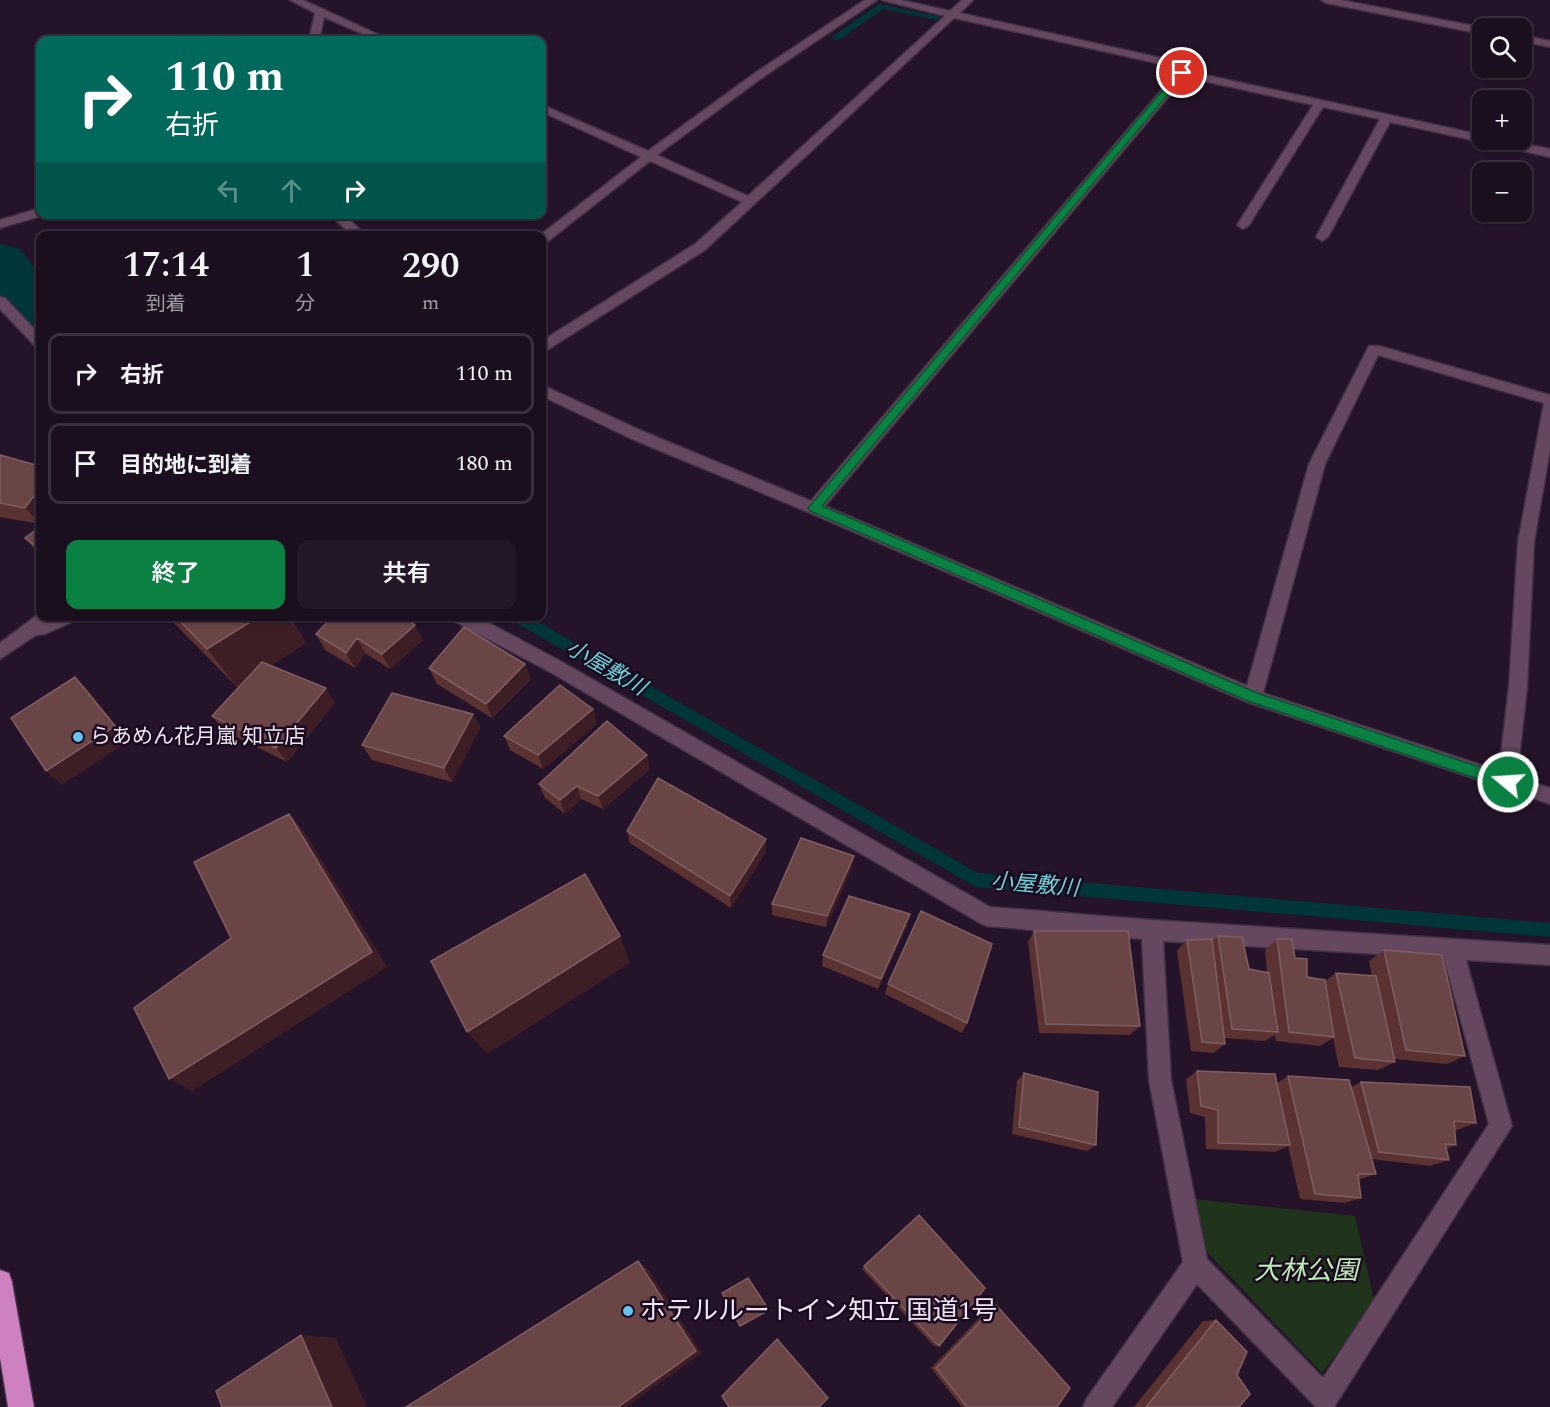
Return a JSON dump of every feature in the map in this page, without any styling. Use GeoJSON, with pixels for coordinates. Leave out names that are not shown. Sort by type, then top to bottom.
{"type":"FeatureCollection","features":[{"type":"Feature","properties":{"kind":"highway"},"geometry":{"type":"LineString","coordinates":[[0,1282],[21,1407]]}},
{"type":"Feature","properties":{"kind":"street"},"geometry":{"type":"LineString","coordinates":[[295,0],[377,36]]}},
{"type":"Feature","properties":{"kind":"street"},"geometry":{"type":"LineString","coordinates":[[546,236],[583,211],[650,155],[820,34],[872,0]]}},
{"type":"Feature","properties":{"kind":"street"},"geometry":{"type":"LineString","coordinates":[[887,0],[1179,65],[1182,73]]}},
{"type":"Feature","properties":{"kind":"street"},"geometry":{"type":"LineString","coordinates":[[546,344],[699,247],[968,0]]}},
{"type":"Feature","properties":{"kind":"street"},"geometry":{"type":"LineString","coordinates":[[1326,0],[1472,29]]}},
{"type":"Feature","properties":{"kind":"street"},"geometry":{"type":"LineString","coordinates":[[315,36],[320,12]]}},
{"type":"Feature","properties":{"kind":"street"},"geometry":{"type":"LineString","coordinates":[[1532,40],[1550,44]]}},
{"type":"Feature","properties":{"kind":"street"},"geometry":{"type":"LineString","coordinates":[[1182,73],[1472,136]]}},
{"type":"Feature","properties":{"kind":"street"},"geometry":{"type":"LineString","coordinates":[[814,508],[1182,73]]}},
{"type":"Feature","properties":{"kind":"street"},"geometry":{"type":"LineString","coordinates":[[1243,225],[1320,103]]}},
{"type":"Feature","properties":{"kind":"street"},"geometry":{"type":"LineString","coordinates":[[546,110],[750,201]]}},
{"type":"Feature","properties":{"kind":"street"},"geometry":{"type":"LineString","coordinates":[[1322,237],[1387,117]]}},
{"type":"Feature","properties":{"kind":"street"},"geometry":{"type":"LineString","coordinates":[[1532,149],[1550,153]]}},
{"type":"Feature","properties":{"kind":"street"},"geometry":{"type":"LineString","coordinates":[[0,224],[36,213]]}},
{"type":"Feature","properties":{"kind":"street"},"geometry":{"type":"LineString","coordinates":[[341,219],[355,231]]}},
{"type":"Feature","properties":{"kind":"street"},"geometry":{"type":"LineString","coordinates":[[0,301],[36,340]]}},
{"type":"Feature","properties":{"kind":"street"},"geometry":{"type":"LineString","coordinates":[[1253,697],[1317,464],[1374,349],[1550,400]]}},
{"type":"Feature","properties":{"kind":"street"},"geometry":{"type":"LineString","coordinates":[[546,392],[638,435],[814,508],[1253,697],[1550,796]]}},
{"type":"Feature","properties":{"kind":"street"},"geometry":{"type":"LineString","coordinates":[[1508,782],[1518,687],[1526,542],[1550,406]]}},
{"type":"Feature","properties":{"kind":"street"},"geometry":{"type":"LineString","coordinates":[[27,635],[43,621]]}},
{"type":"Feature","properties":{"kind":"street"},"geometry":{"type":"LineString","coordinates":[[0,652],[27,635],[57,621]]}},
{"type":"Feature","properties":{"kind":"street"},"geometry":{"type":"LineString","coordinates":[[469,621],[556,668],[987,916],[1152,930],[1550,955]]}},
{"type":"Feature","properties":{"kind":"street"},"geometry":{"type":"LineString","coordinates":[[1152,930],[1160,1080],[1196,1265],[1325,1398],[1501,1126],[1452,948]]}},
{"type":"Feature","properties":{"kind":"street"},"geometry":{"type":"LineString","coordinates":[[1096,1407],[1196,1265]]}},
{"type":"Feature","properties":{"kind":"green space","name":"大林公園"},"geometry":{"type":"Polygon","coordinates":[[[1193,1199],[1355,1216],[1375,1304],[1322,1373],[1203,1248],[1193,1199]]]}},
{"type":"Feature","properties":{"kind":"building"},"geometry":{"type":"Polygon","coordinates":[[[0,455],[36,465],[36,493],[25,508],[0,503],[0,455]]]}},
{"type":"Feature","properties":{"kind":"building"},"geometry":{"type":"Polygon","coordinates":[[[36,530],[36,547],[25,538],[36,530]]]}},
{"type":"Feature","properties":{"kind":"building"},"geometry":{"type":"Polygon","coordinates":[[[180,621],[252,621],[207,649],[180,621]]]}},
{"type":"Feature","properties":{"kind":"building"},"geometry":{"type":"Polygon","coordinates":[[[328,621],[408,621],[415,625],[382,654],[357,638],[346,653],[316,634],[328,621]]]}},
{"type":"Feature","properties":{"kind":"building"},"geometry":{"type":"Polygon","coordinates":[[[464,627],[525,664],[486,704],[429,668],[464,627]]]}},
{"type":"Feature","properties":{"kind":"building"},"geometry":{"type":"Polygon","coordinates":[[[262,662],[326,688],[276,748],[212,716],[262,662]]]}},
{"type":"Feature","properties":{"kind":"building","name":"らあめん花月嵐 知立店"},"geometry":{"type":"Polygon","coordinates":[[[75,677],[115,726],[46,771],[11,718],[75,677]]]}},
{"type":"Feature","properties":{"kind":"building"},"geometry":{"type":"Polygon","coordinates":[[[560,685],[593,709],[538,755],[504,736],[560,685]]]}},
{"type":"Feature","properties":{"kind":"building"},"geometry":{"type":"Polygon","coordinates":[[[392,693],[473,714],[444,768],[362,745],[392,693]]]}},
{"type":"Feature","properties":{"kind":"building"},"geometry":{"type":"Polygon","coordinates":[[[607,721],[647,755],[598,796],[577,786],[560,800],[539,784],[607,721]]]}},
{"type":"Feature","properties":{"kind":"building"},"geometry":{"type":"Polygon","coordinates":[[[658,778],[766,839],[730,896],[627,831],[658,778]]]}},
{"type":"Feature","properties":{"kind":"building"},"geometry":{"type":"Polygon","coordinates":[[[289,814],[372,952],[169,1079],[134,1008],[231,938],[194,862],[289,814]]]}},
{"type":"Feature","properties":{"kind":"building"},"geometry":{"type":"Polygon","coordinates":[[[801,838],[854,856],[827,916],[772,904],[801,838]]]}},
{"type":"Feature","properties":{"kind":"building"},"geometry":{"type":"Polygon","coordinates":[[[585,874],[620,936],[467,1032],[431,961],[585,874]]]}},
{"type":"Feature","properties":{"kind":"building"},"geometry":{"type":"Polygon","coordinates":[[[849,896],[910,914],[881,979],[823,955],[849,896]]]}},
{"type":"Feature","properties":{"kind":"building"},"geometry":{"type":"Polygon","coordinates":[[[921,911],[992,944],[967,1023],[888,984],[921,911]]]}},
{"type":"Feature","properties":{"kind":"building"},"geometry":{"type":"Polygon","coordinates":[[[1034,931],[1128,931],[1140,1026],[1046,1024],[1034,931]]]}},
{"type":"Feature","properties":{"kind":"building"},"geometry":{"type":"Polygon","coordinates":[[[1218,936],[1242,937],[1249,969],[1269,973],[1278,1032],[1232,1029],[1218,936]]]}},
{"type":"Feature","properties":{"kind":"building"},"geometry":{"type":"Polygon","coordinates":[[[1212,939],[1225,1044],[1202,1042],[1187,940],[1212,939]]]}},
{"type":"Feature","properties":{"kind":"building"},"geometry":{"type":"Polygon","coordinates":[[[1277,939],[1292,939],[1295,958],[1307,959],[1307,977],[1325,980],[1334,1037],[1289,1032],[1277,939]]]}},
{"type":"Feature","properties":{"kind":"building"},"geometry":{"type":"Polygon","coordinates":[[[1384,950],[1442,955],[1465,1056],[1406,1050],[1384,950]]]}},
{"type":"Feature","properties":{"kind":"building"},"geometry":{"type":"Polygon","coordinates":[[[1336,973],[1376,976],[1395,1062],[1355,1058],[1336,973]]]}},
{"type":"Feature","properties":{"kind":"building"},"geometry":{"type":"Polygon","coordinates":[[[1197,1071],[1275,1074],[1290,1145],[1218,1143],[1218,1110],[1201,1106],[1197,1071]]]}},
{"type":"Feature","properties":{"kind":"building"},"geometry":{"type":"Polygon","coordinates":[[[1024,1073],[1098,1092],[1096,1145],[1019,1127],[1024,1073]]]}},
{"type":"Feature","properties":{"kind":"building"},"geometry":{"type":"Polygon","coordinates":[[[1288,1076],[1349,1080],[1376,1174],[1358,1174],[1361,1198],[1315,1194],[1288,1076]]]}},
{"type":"Feature","properties":{"kind":"building"},"geometry":{"type":"Polygon","coordinates":[[[1361,1082],[1470,1087],[1476,1123],[1454,1121],[1456,1145],[1445,1144],[1449,1160],[1379,1152],[1361,1082]]]}},
{"type":"Feature","properties":{"kind":"building"},"geometry":{"type":"Polygon","coordinates":[[[919,1215],[985,1288],[939,1346],[864,1266],[919,1215]]]}},
{"type":"Feature","properties":{"kind":"building","name":"ホテルルートイン知立 国道1号"},"geometry":{"type":"Polygon","coordinates":[[[638,1261],[696,1351],[618,1407],[406,1407],[638,1261]]]}},
{"type":"Feature","properties":{"kind":"building"},"geometry":{"type":"Polygon","coordinates":[[[748,1278],[769,1310],[740,1326],[722,1293],[748,1278]]]}},
{"type":"Feature","properties":{"kind":"building"},"geometry":{"type":"Polygon","coordinates":[[[996,1305],[1070,1388],[1057,1407],[967,1407],[936,1368],[996,1305]]]}},
{"type":"Feature","properties":{"kind":"building"},"geometry":{"type":"Polygon","coordinates":[[[1216,1320],[1247,1352],[1237,1375],[1250,1394],[1239,1407],[1146,1407],[1216,1320]]]}},
{"type":"Feature","properties":{"kind":"building"},"geometry":{"type":"Polygon","coordinates":[[[301,1335],[332,1407],[222,1407],[216,1391],[301,1335]]]}},
{"type":"Feature","properties":{"kind":"building"},"geometry":{"type":"Polygon","coordinates":[[[777,1339],[828,1398],[819,1407],[729,1407],[722,1396],[777,1339]]]}},
{"type":"Feature","properties":{"kind":"waterway"},"geometry":{"type":"LineString","coordinates":[[836,38],[882,6],[937,18]]}},
{"type":"Feature","properties":{"kind":"waterway","name":"小屋敷川"},"geometry":{"type":"LineString","coordinates":[[0,261],[23,292],[36,303]]}},
{"type":"Feature","properties":{"kind":"waterway","name":"小屋敷川"},"geometry":{"type":"LineString","coordinates":[[525,621],[976,880],[1550,930]]}},
{"type":"Feature","properties":{"kind":"place","name":"らあめん花月嵐 知立店"},"geometry":{"type":"Point","coordinates":[78,737]}},
{"type":"Feature","properties":{"kind":"place","name":"ホテルルートイン知立 国道1号"},"geometry":{"type":"Point","coordinates":[628,1311]}},
{"type":"Feature","properties":{"kind":"route"},"geometry":{"type":"LineString","coordinates":[[1182,73],[814,508],[1253,697],[1508,782]]}}]}
